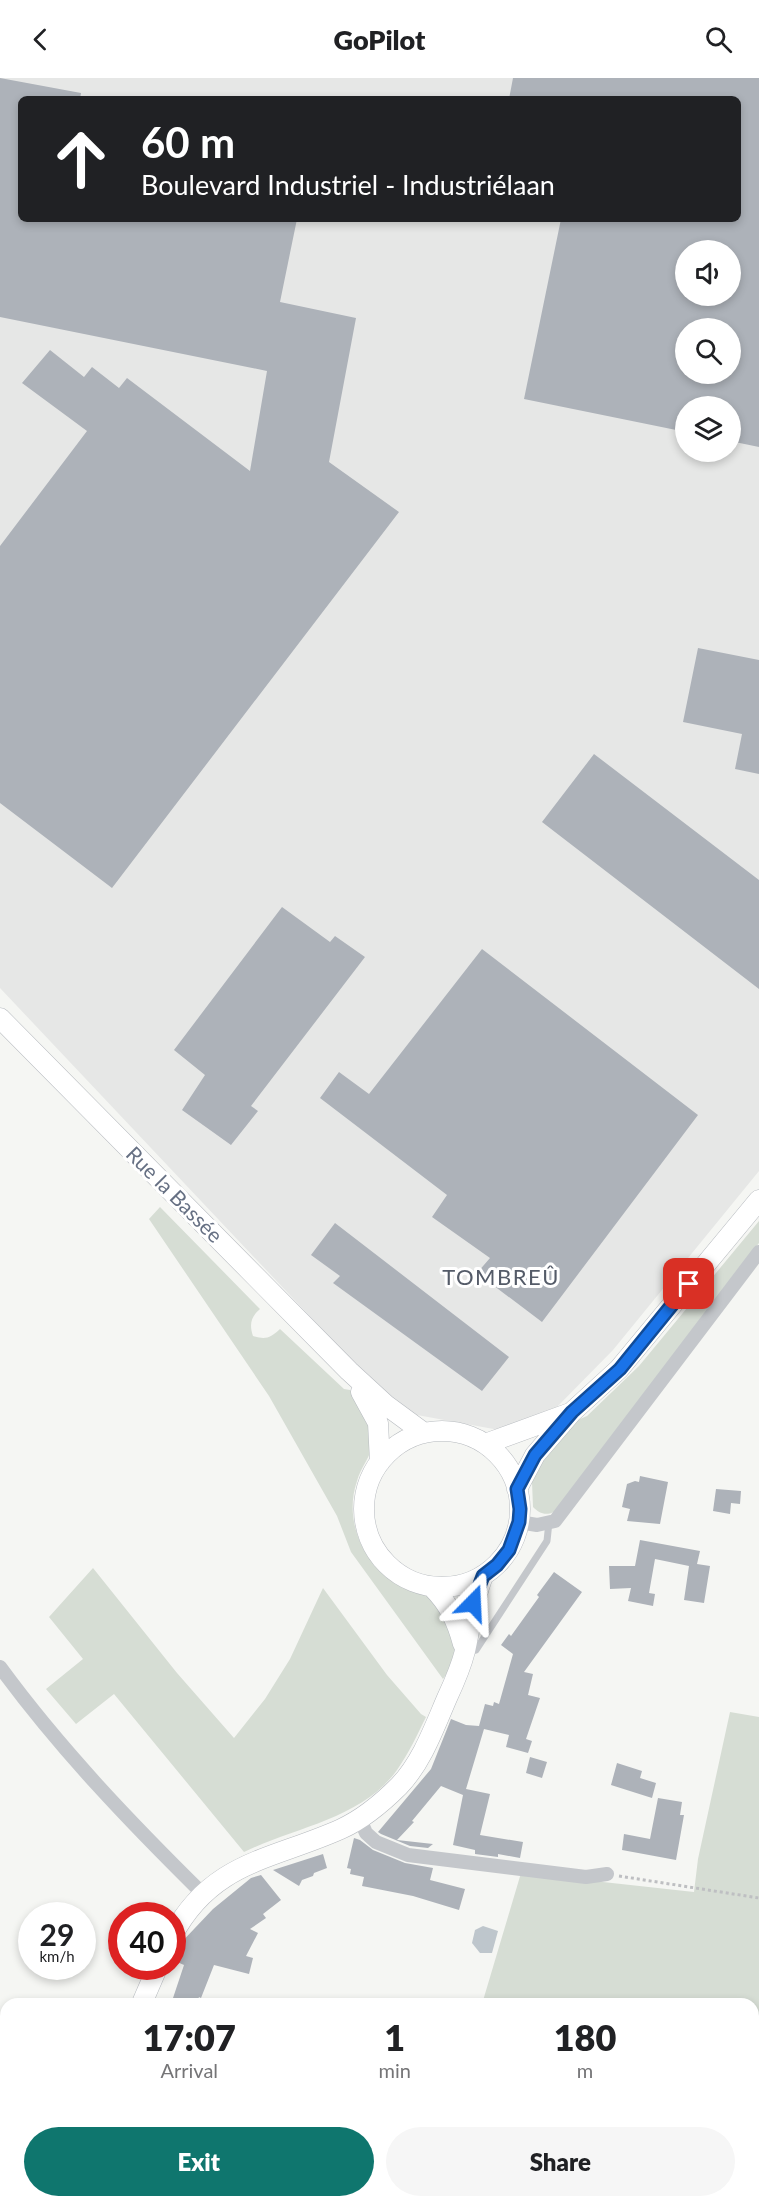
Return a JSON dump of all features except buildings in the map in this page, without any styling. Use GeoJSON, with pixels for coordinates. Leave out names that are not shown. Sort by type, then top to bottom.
{"type":"FeatureCollection","features":[{"type":"Feature","properties":{"kind":"main road","name":"Rue la Bassée"},"geometry":{"type":"LineString","coordinates":[[0,1018],[349,1371],[386,1406],[424,1433]]}},
{"type":"Feature","properties":{"kind":"main road"},"geometry":{"type":"LineString","coordinates":[[517,1489],[535,1455],[572,1412],[620,1369],[759,1200]]}},
{"type":"Feature","properties":{"kind":"main road","name":"Rue la Bassée"},"geometry":{"type":"LineString","coordinates":[[349,1371],[378,1423],[380,1462]]}},
{"type":"Feature","properties":{"kind":"main road"},"geometry":{"type":"LineString","coordinates":[[485,1444],[572,1412]]}},
{"type":"Feature","properties":{"kind":"main road"},"geometry":{"type":"LineString","coordinates":[[453,1432],[472,1437],[485,1444],[506,1465],[517,1489],[519,1522],[509,1550],[497,1565],[483,1576],[459,1586],[432,1587],[412,1582],[399,1575],[379,1557],[369,1539],[365,1525],[364,1498],[369,1480],[380,1462],[402,1442],[424,1433],[453,1432]]}},
{"type":"Feature","properties":{"kind":"main road"},"geometry":{"type":"LineString","coordinates":[[186,1913],[203,1894],[225,1876],[245,1865],[340,1829],[360,1819],[387,1798],[410,1773],[434,1729],[465,1652],[473,1603],[483,1576]]}},
{"type":"Feature","properties":{"kind":"main road"},"geometry":{"type":"LineString","coordinates":[[432,1587],[448,1605],[457,1621],[465,1652]]}},
{"type":"Feature","properties":{"kind":"main road"},"geometry":{"type":"LineString","coordinates":[[145,1998],[152,1980]]}},
{"type":"Feature","properties":{"kind":"street"},"geometry":{"type":"LineString","coordinates":[[519,1522],[537,1525],[555,1521],[759,1252]]}},
{"type":"Feature","properties":{"kind":"street"},"geometry":{"type":"LineString","coordinates":[[0,1668],[43,1724],[163,1855],[203,1894]]}},
{"type":"Feature","properties":{"kind":"street"},"geometry":{"type":"LineString","coordinates":[[360,1819],[366,1833],[376,1842],[408,1855],[586,1877],[607,1874]]}},
{"type":"Feature","properties":{"kind":"lane"},"geometry":{"type":"LineString","coordinates":[[465,1652],[476,1650],[548,1541],[549,1522]]}},
{"type":"Feature","properties":{"kind":"path"},"geometry":{"type":"LineString","coordinates":[[607,1874],[759,1898]]}},
{"type":"Feature","properties":{"kind":"shaded area"},"geometry":{"type":"Polygon","coordinates":[[[0,78],[759,78],[759,1171],[613,1350],[555,1409],[510,1432],[417,1415],[389,1400],[0,988],[0,78]]]}},
{"type":"Feature","properties":{"kind":"shaded area"},"geometry":{"type":"Polygon","coordinates":[[[160,1207],[260,1309],[252,1321],[253,1336],[268,1337],[280,1329],[344,1389],[350,1390],[364,1408],[370,1423],[373,1441],[353,1496],[355,1527],[367,1555],[377,1567],[401,1586],[432,1596],[446,1620],[453,1636],[455,1653],[443,1679],[351,1552],[337,1516],[269,1396],[149,1219],[160,1207]]]}},
{"type":"Feature","properties":{"kind":"shaded area"},"geometry":{"type":"Polygon","coordinates":[[[759,1221],[759,1243],[554,1512],[545,1514],[538,1511],[533,1507],[532,1482],[536,1469],[573,1422],[587,1416],[639,1366],[759,1221]]]}},
{"type":"Feature","properties":{"kind":"shaded area"},"geometry":{"type":"Polygon","coordinates":[[[93,1568],[177,1673],[234,1738],[265,1699],[290,1659],[323,1588],[387,1675],[426,1717],[413,1744],[397,1770],[366,1800],[326,1820],[244,1852],[114,1694],[76,1724],[46,1689],[83,1659],[49,1617],[93,1568]]]}},
{"type":"Feature","properties":{"kind":"shaded area"},"geometry":{"type":"Polygon","coordinates":[[[730,1712],[759,1717],[759,1998],[484,1998],[521,1873],[694,1892],[698,1859],[730,1712]]]}},
{"type":"Feature","properties":{"kind":"shaded area"},"geometry":{"type":"Polygon","coordinates":[[[483,1926],[498,1931],[492,1953],[480,1953],[472,1943],[475,1930],[483,1926]]]}},
{"type":"Feature","properties":{"kind":"district","name":"TOMBREÛ"},"geometry":{"type":"Point","coordinates":[501,1277]}},
{"type":"Feature","properties":{"kind":"route"},"geometry":{"type":"LineString","coordinates":[[473,1603],[483,1576],[497,1565],[509,1550],[519,1522],[517,1489],[535,1455],[572,1412],[620,1369],[689,1284]]}}]}
